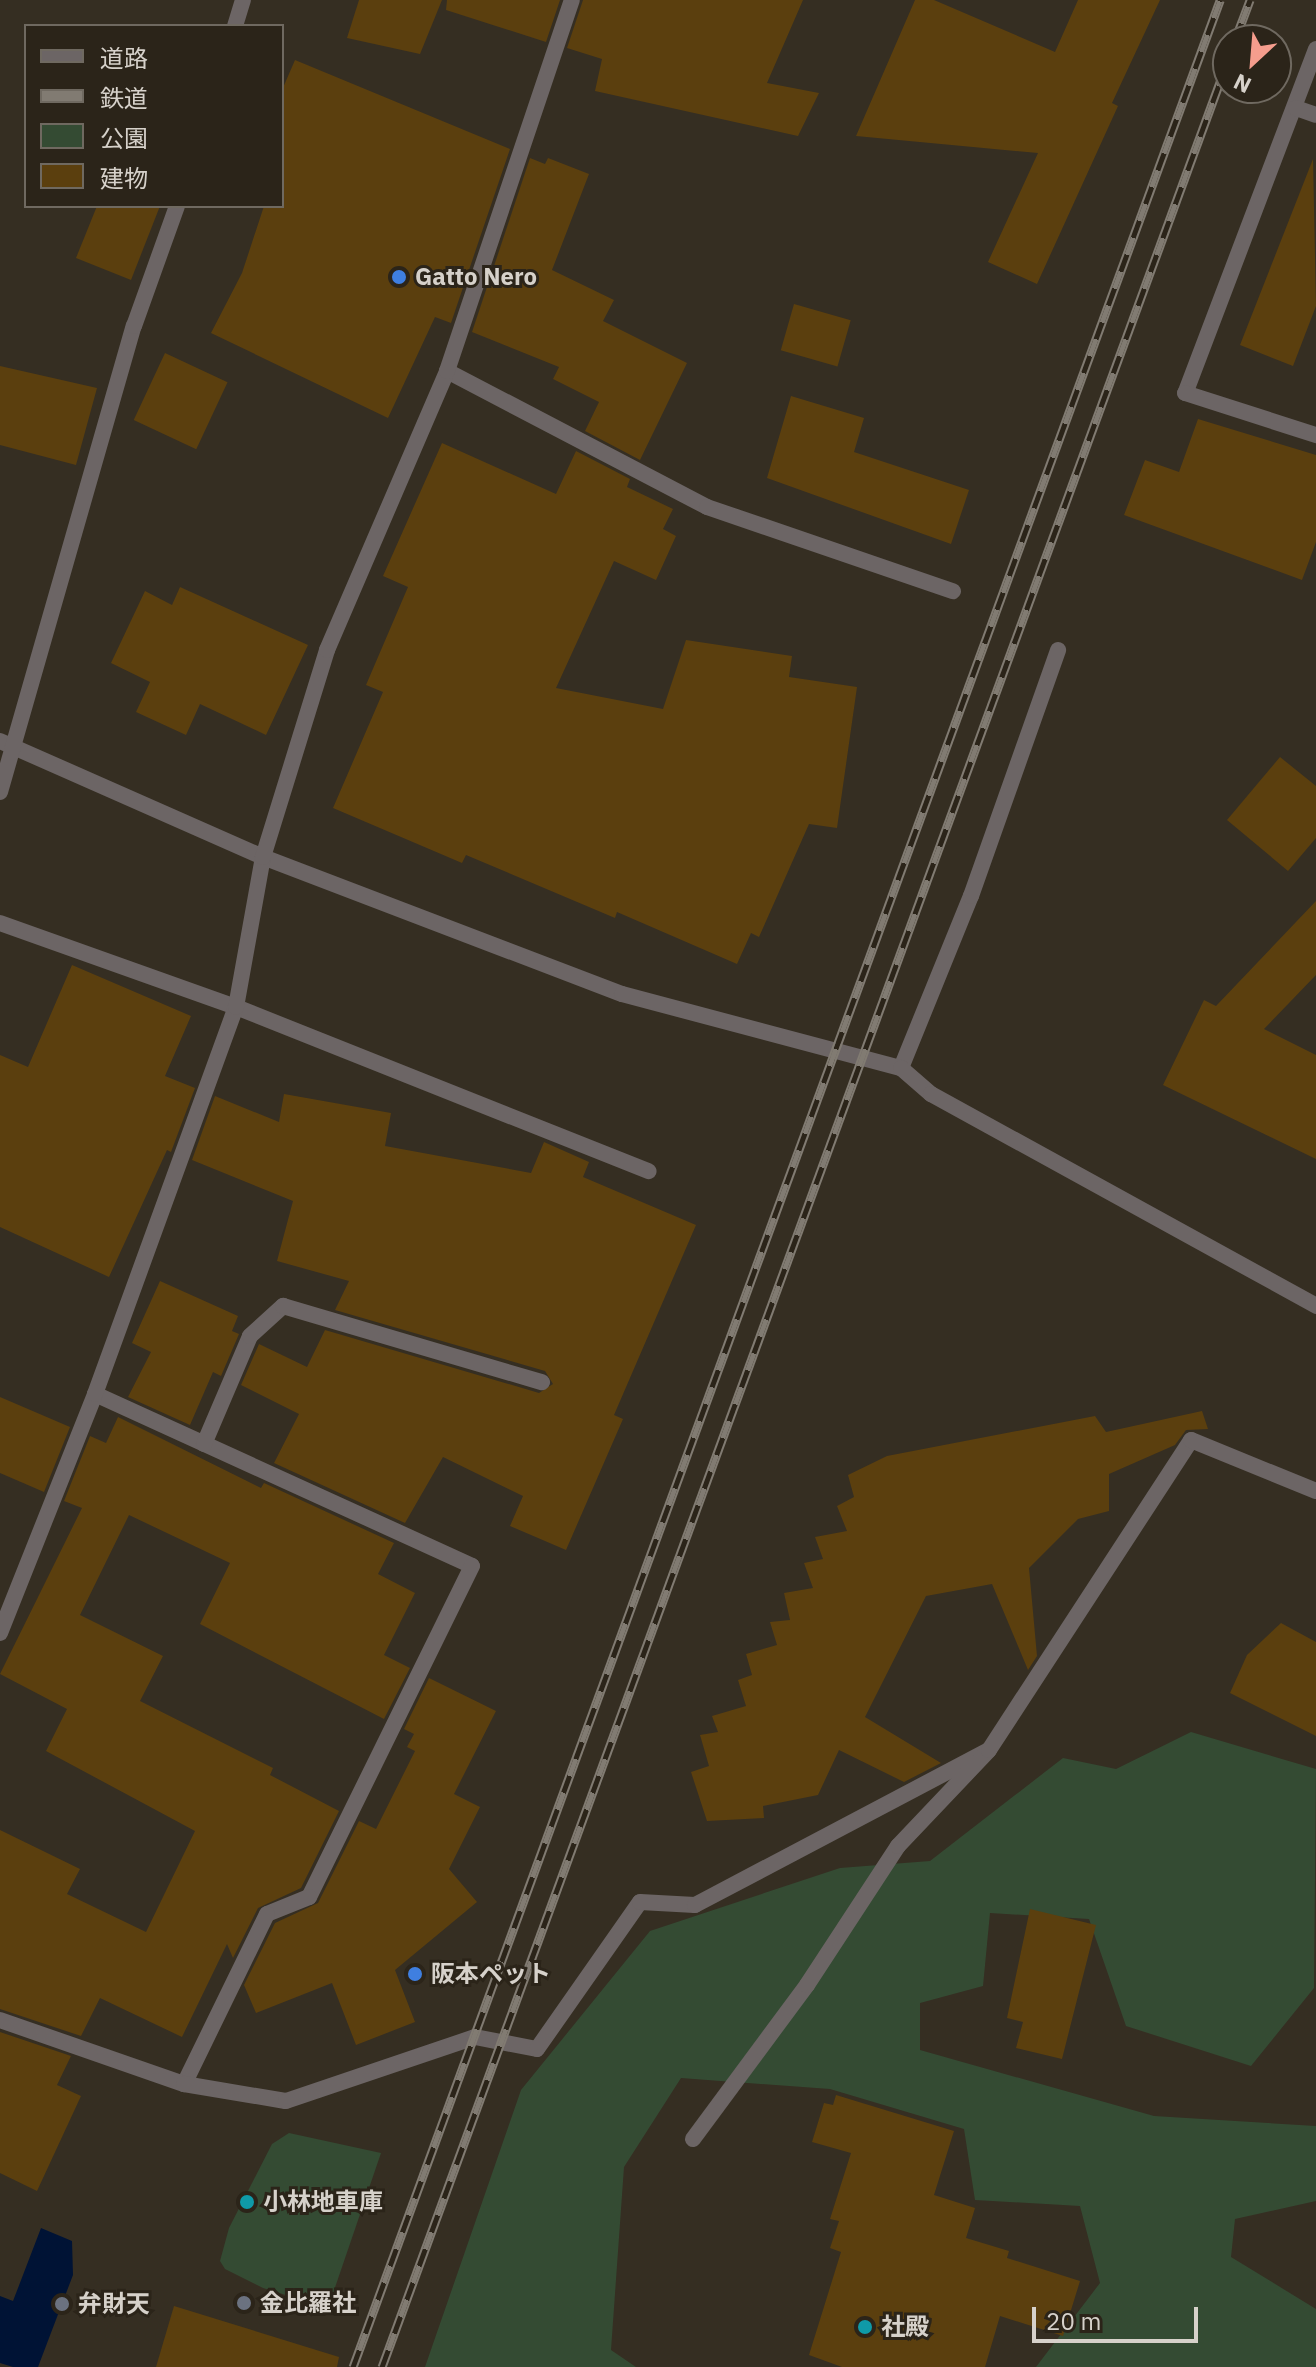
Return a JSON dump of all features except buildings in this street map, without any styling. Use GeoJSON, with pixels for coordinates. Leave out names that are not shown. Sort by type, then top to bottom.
{"type":"FeatureCollection","features":[{"type":"Feature","properties":{"kind":"street"},"geometry":{"type":"LineString","coordinates":[[236,24],[243,0]]}},
{"type":"Feature","properties":{"kind":"street"},"geometry":{"type":"LineString","coordinates":[[0,1633],[95,1394],[236,1007],[263,857],[327,650],[447,371],[572,0]]}},
{"type":"Feature","properties":{"kind":"street"},"geometry":{"type":"LineString","coordinates":[[1316,49],[1185,393],[1316,435]]}},
{"type":"Feature","properties":{"kind":"street"},"geometry":{"type":"LineString","coordinates":[[1296,108],[1316,115]]}},
{"type":"Feature","properties":{"kind":"street"},"geometry":{"type":"LineString","coordinates":[[0,792],[7,744],[134,326],[176,208]]}},
{"type":"Feature","properties":{"kind":"street"},"geometry":{"type":"LineString","coordinates":[[447,371],[707,507],[953,591]]}},
{"type":"Feature","properties":{"kind":"street"},"geometry":{"type":"LineString","coordinates":[[901,1068],[971,896],[1058,650]]}},
{"type":"Feature","properties":{"kind":"street"},"geometry":{"type":"LineString","coordinates":[[7,744],[263,857],[622,994],[901,1068],[931,1094],[1316,1306]]}},
{"type":"Feature","properties":{"kind":"street"},"geometry":{"type":"LineString","coordinates":[[0,923],[236,1007],[649,1171]]}},
{"type":"Feature","properties":{"kind":"street"},"geometry":{"type":"LineString","coordinates":[[204,1444],[250,1336],[283,1306],[542,1382]]}},
{"type":"Feature","properties":{"kind":"street"},"geometry":{"type":"LineString","coordinates":[[95,1394],[472,1566],[309,1897],[267,1914],[184,2084]]}},
{"type":"Feature","properties":{"kind":"street"},"geometry":{"type":"LineString","coordinates":[[693,2139],[807,1985],[898,1846],[989,1750],[1191,1440],[1314,1493]]}},
{"type":"Feature","properties":{"kind":"street"},"geometry":{"type":"LineString","coordinates":[[0,2020],[184,2084],[286,2101],[475,2037],[537,2049],[640,1902],[695,1905],[989,1750]]}},
{"type":"Feature","properties":{"kind":"green space"},"geometry":{"type":"Polygon","coordinates":[[[1191,1732],[1316,1769],[1314,1988],[1251,2066],[1126,2026],[1089,1919],[990,1913],[983,1986],[920,2003],[920,2050],[1154,2116],[1316,2126],[1316,2201],[1235,2219],[1231,2257],[1316,2309],[1316,2367],[1036,2367],[1100,2283],[1080,2206],[975,2200],[964,2129],[830,2089],[681,2078],[624,2167],[611,2350],[636,2367],[425,2367],[521,2090],[650,1931],[840,1868],[930,1861],[1063,1758],[1116,1769],[1191,1732]]]}},
{"type":"Feature","properties":{"kind":"green space"},"geometry":{"type":"Polygon","coordinates":[[[289,2133],[381,2153],[328,2308],[263,2288],[225,2269],[220,2261],[229,2228],[272,2144],[289,2133]]]}},
{"type":"Feature","properties":{"kind":"water"},"geometry":{"type":"Polygon","coordinates":[[[41,2228],[72,2241],[73,2275],[38,2367],[13,2367],[0,2363],[0,2296],[13,2301],[41,2228]]]}},
{"type":"Feature","properties":{"kind":"railway"},"geometry":{"type":"LineString","coordinates":[[353,2367],[1220,0]]}},
{"type":"Feature","properties":{"kind":"railway"},"geometry":{"type":"LineString","coordinates":[[1241,24],[1250,0]]}},
{"type":"Feature","properties":{"kind":"railway"},"geometry":{"type":"LineString","coordinates":[[382,2367],[1212,104]]}},
{"type":"Feature","properties":{"kind":"place","name":"Gatto Nero"},"geometry":{"type":"Point","coordinates":[399,277]}},
{"type":"Feature","properties":{"kind":"place","name":"阪本ペット"},"geometry":{"type":"Point","coordinates":[415,1974]}},
{"type":"Feature","properties":{"kind":"place","name":"小林地車庫"},"geometry":{"type":"Point","coordinates":[247,2202]}},
{"type":"Feature","properties":{"kind":"place","name":"金比羅社"},"geometry":{"type":"Point","coordinates":[244,2303]}},
{"type":"Feature","properties":{"kind":"place","name":"弁財天"},"geometry":{"type":"Point","coordinates":[62,2304]}},
{"type":"Feature","properties":{"kind":"place","name":"社殿"},"geometry":{"type":"Point","coordinates":[865,2327]}}]}
